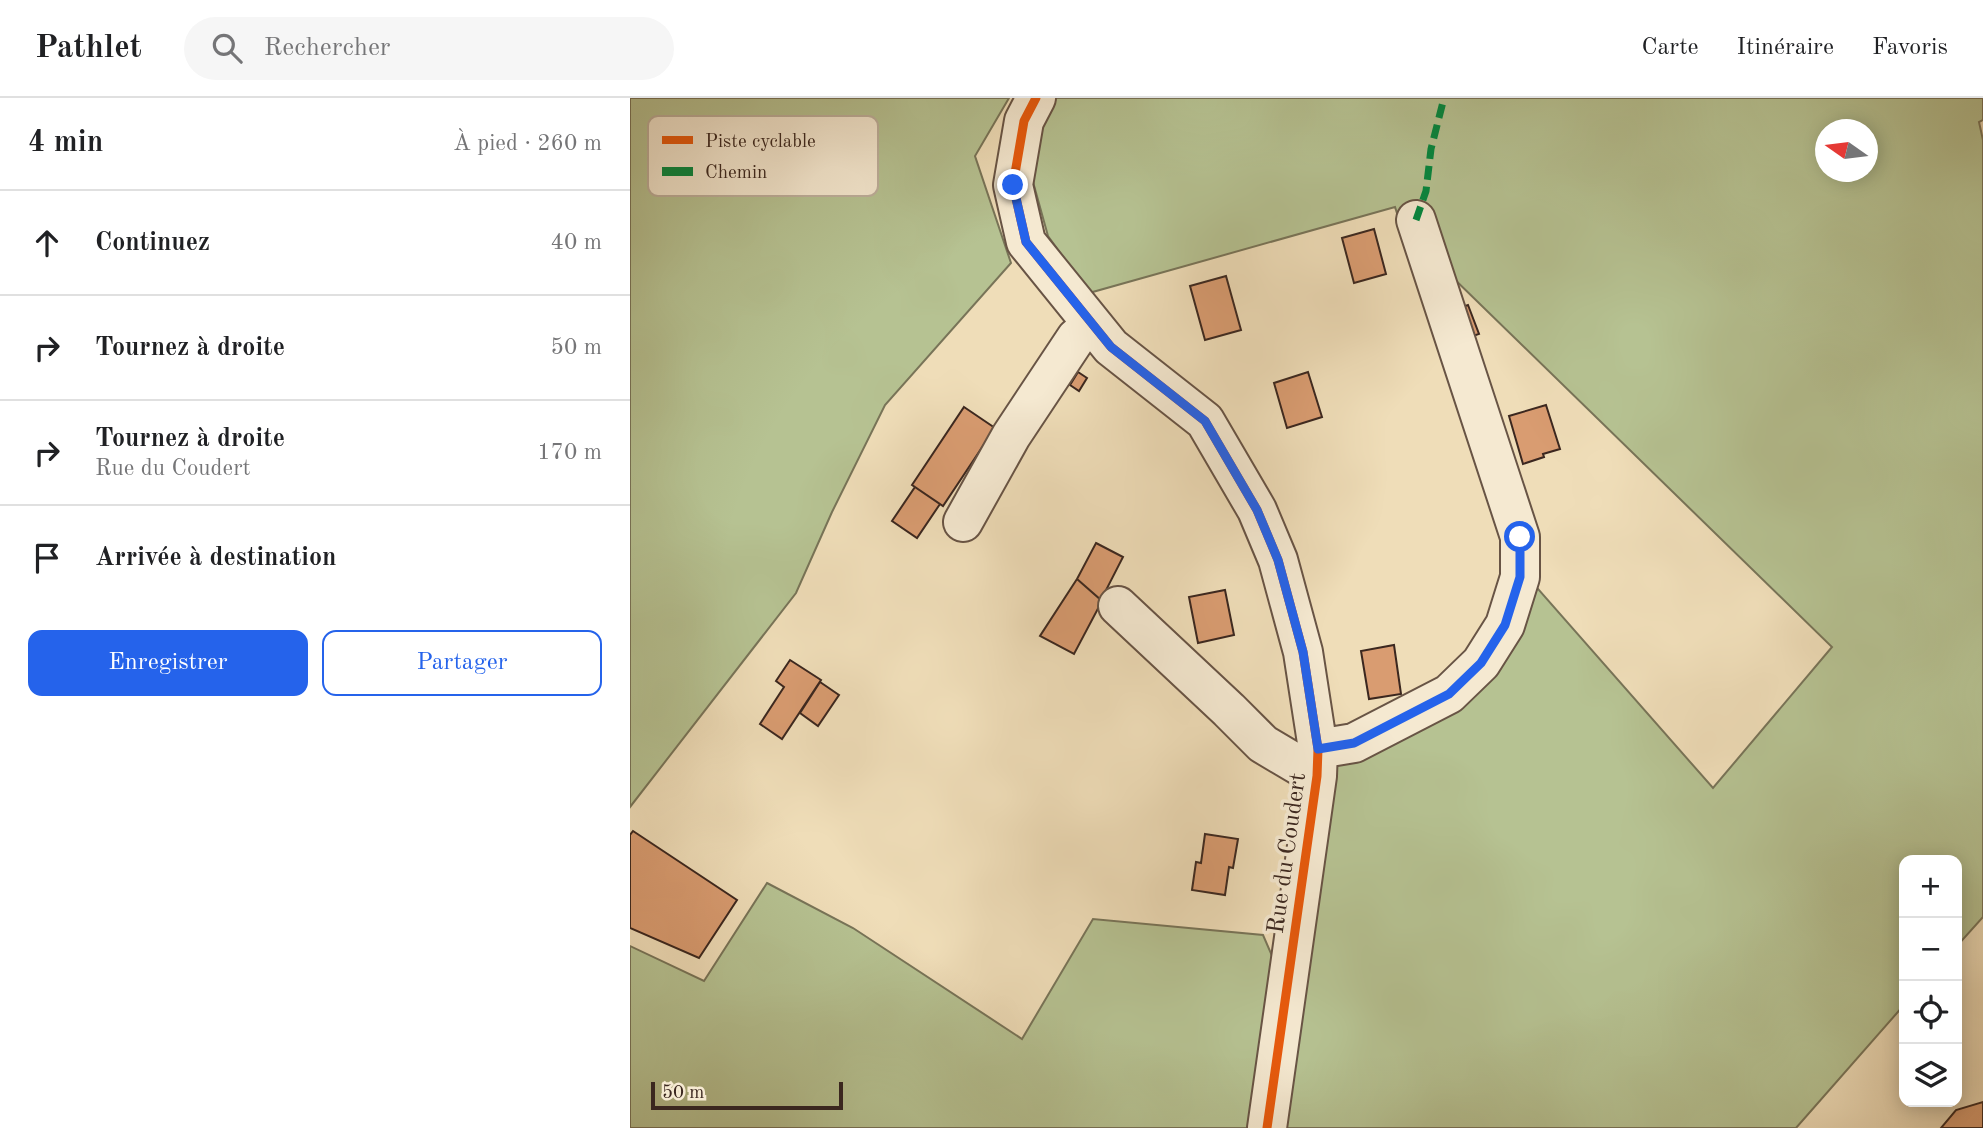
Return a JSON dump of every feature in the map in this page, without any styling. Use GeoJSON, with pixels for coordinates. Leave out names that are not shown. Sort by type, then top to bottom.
{"type":"FeatureCollection","features":[{"type":"Feature","properties":{"kind":"street","name":"Rue du Coudert"},"geometry":{"type":"LineString","coordinates":[[1036,98],[1024,121],[1013,185],[1026,242],[1111,347],[1205,421],[1257,510],[1278,560],[1303,652],[1318,763],[1267,1128]]}},
{"type":"Feature","properties":{"kind":"street"},"geometry":{"type":"LineString","coordinates":[[1118,606],[1263,744],[1318,763],[1449,694],[1481,663],[1505,625],[1520,577],[1520,537],[1416,220]]}},
{"type":"Feature","properties":{"kind":"street"},"geometry":{"type":"LineString","coordinates":[[963,522],[1011,436],[1076,338],[1092,324]]}},
{"type":"Feature","properties":{"kind":"green space"},"geometry":{"type":"Polygon","coordinates":[[[630,98],[1009,98],[975,156],[1011,263],[885,405],[832,512],[796,593],[630,807],[630,98]]]}},
{"type":"Feature","properties":{"kind":"green space"},"geometry":{"type":"Polygon","coordinates":[[[1055,98],[1983,98],[1983,120],[1979,122],[1983,140],[1983,917],[1962,940],[1962,855],[1899,855],[1899,1011],[1796,1128],[1267,1128],[1317,776],[1449,694],[1524,573],[1713,788],[1832,647],[1445,270],[1414,266],[1395,207],[1089,293],[1048,236],[1030,171],[1046,116],[1055,98]]]}},
{"type":"Feature","properties":{"kind":"green space"},"geometry":{"type":"Polygon","coordinates":[[[767,883],[853,928],[1022,1039],[1093,919],[1263,935],[1273,958],[1248,1128],[630,1128],[630,946],[704,981],[767,883]]]}},
{"type":"Feature","properties":{"kind":"building"},"geometry":{"type":"Polygon","coordinates":[[[1374,229],[1386,274],[1354,283],[1342,238],[1374,229]]]}},
{"type":"Feature","properties":{"kind":"building"},"geometry":{"type":"Polygon","coordinates":[[[1226,276],[1241,330],[1205,340],[1190,286],[1226,276]]]}},
{"type":"Feature","properties":{"kind":"building"},"geometry":{"type":"Polygon","coordinates":[[[1468,305],[1479,334],[1470,337],[1459,308],[1468,305]]]}},
{"type":"Feature","properties":{"kind":"building"},"geometry":{"type":"Polygon","coordinates":[[[1078,372],[1087,378],[1079,391],[1070,385],[1078,372]]]}},
{"type":"Feature","properties":{"kind":"building"},"geometry":{"type":"Polygon","coordinates":[[[1308,372],[1322,417],[1287,428],[1274,383],[1308,372]]]}},
{"type":"Feature","properties":{"kind":"building"},"geometry":{"type":"Polygon","coordinates":[[[1546,405],[1560,449],[1523,464],[1509,416],[1546,405]]]}},
{"type":"Feature","properties":{"kind":"building"},"geometry":{"type":"Polygon","coordinates":[[[964,407],[995,428],[943,506],[912,485],[964,407]]]}},
{"type":"Feature","properties":{"kind":"building"},"geometry":{"type":"Polygon","coordinates":[[[915,487],[940,504],[917,538],[892,521],[915,487]]]}},
{"type":"Feature","properties":{"kind":"building"},"geometry":{"type":"Polygon","coordinates":[[[1096,543],[1123,557],[1101,600],[1077,579],[1096,543]]]}},
{"type":"Feature","properties":{"kind":"building"},"geometry":{"type":"Polygon","coordinates":[[[1077,579],[1102,601],[1074,654],[1040,636],[1077,579]]]}},
{"type":"Feature","properties":{"kind":"building"},"geometry":{"type":"Polygon","coordinates":[[[1225,590],[1234,635],[1198,643],[1189,597],[1225,590]]]}},
{"type":"Feature","properties":{"kind":"building"},"geometry":{"type":"Polygon","coordinates":[[[1394,645],[1401,694],[1369,699],[1361,651],[1394,645]]]}},
{"type":"Feature","properties":{"kind":"building"},"geometry":{"type":"Polygon","coordinates":[[[790,660],[821,680],[782,739],[760,724],[784,687],[776,681],[790,660]]]}},
{"type":"Feature","properties":{"kind":"building"},"geometry":{"type":"Polygon","coordinates":[[[820,682],[839,695],[818,726],[800,713],[820,682]]]}},
{"type":"Feature","properties":{"kind":"building"},"geometry":{"type":"Polygon","coordinates":[[[633,831],[737,900],[699,958],[630,928],[630,835],[633,831]]]}},
{"type":"Feature","properties":{"kind":"building"},"geometry":{"type":"Polygon","coordinates":[[[1205,834],[1238,839],[1233,868],[1229,867],[1225,895],[1192,890],[1196,862],[1201,863],[1205,834]]]}},
{"type":"Feature","properties":{"kind":"building"},"geometry":{"type":"Polygon","coordinates":[[[1983,1102],[1983,1128],[1941,1128],[1956,1110],[1983,1102]]]}},
{"type":"Feature","properties":{"kind":"marked path"},"geometry":{"type":"LineString","coordinates":[[1416,220],[1426,191],[1431,149],[1444,98]]}},
{"type":"Feature","properties":{"kind":"cycle path"},"geometry":{"type":"LineString","coordinates":[[1036,98],[1024,121],[1013,185],[1026,242],[1111,347],[1205,421],[1257,510],[1278,560],[1303,652],[1318,749],[1317,776],[1267,1128]]}},
{"type":"Feature","properties":{"kind":"route"},"geometry":{"type":"LineString","coordinates":[[1013,185],[1026,242],[1111,347],[1205,421],[1257,510],[1278,560],[1303,652],[1318,749],[1354,743],[1449,694],[1481,663],[1505,625],[1520,577],[1520,537]]}}]}
